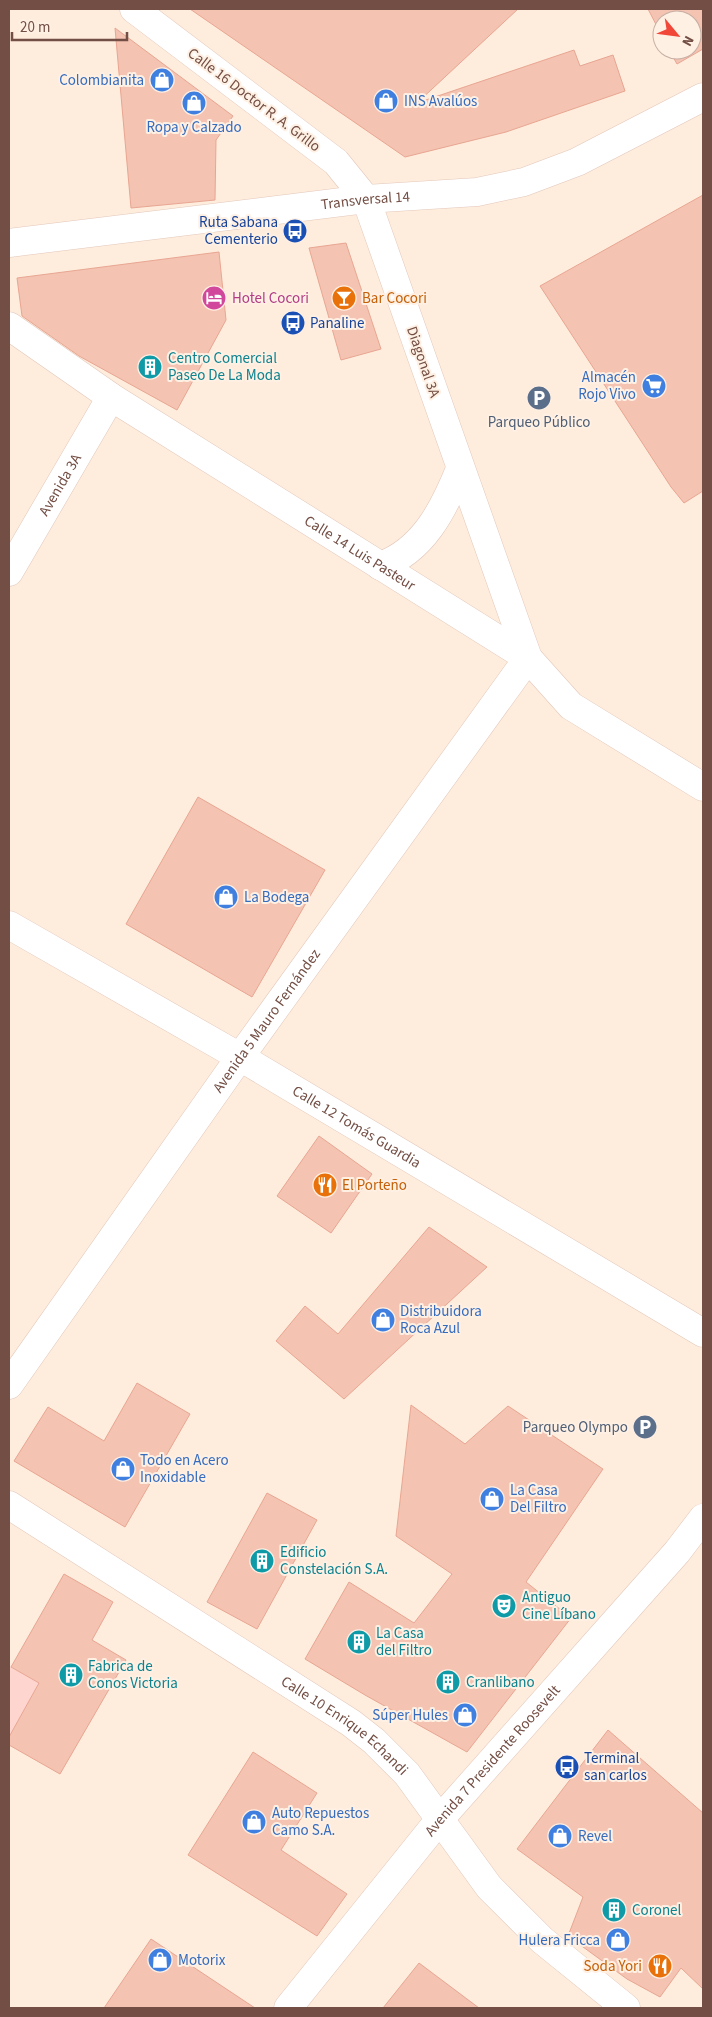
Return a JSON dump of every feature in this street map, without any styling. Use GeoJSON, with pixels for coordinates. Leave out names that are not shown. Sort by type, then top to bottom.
{"type":"FeatureCollection","features":[{"type":"Feature","properties":{"kind":"street","name":"Calle 16 Doctor R. A. Grillo"},"geometry":{"type":"LineString","coordinates":[[134,9],[336,162],[366,199]]}},
{"type":"Feature","properties":{"kind":"street","name":"Transversal 14"},"geometry":{"type":"LineString","coordinates":[[9,243],[366,199],[477,192],[524,182],[577,162],[703,97]]}},
{"type":"Feature","properties":{"kind":"street","name":"Diagonal 3A"},"geometry":{"type":"LineString","coordinates":[[366,199],[528,658]]}},
{"type":"Feature","properties":{"kind":"street","name":"Calle 14 Luis Pasteur"},"geometry":{"type":"LineString","coordinates":[[9,326],[111,397],[528,658],[571,706],[703,787]]}},
{"type":"Feature","properties":{"kind":"street","name":"Avenida 3A"},"geometry":{"type":"LineString","coordinates":[[9,572],[111,397]]}},
{"type":"Feature","properties":{"kind":"street"},"geometry":{"type":"LineString","coordinates":[[380,566],[397,560],[424,534],[446,504],[460,469]]}},
{"type":"Feature","properties":{"kind":"street","name":"Avenida 5 Mauro Fernández"},"geometry":{"type":"LineString","coordinates":[[9,1385],[240,1058],[528,658]]}},
{"type":"Feature","properties":{"kind":"street","name":"Calle 12 Tomás Guardia"},"geometry":{"type":"LineString","coordinates":[[9,925],[240,1058],[703,1333]]}},
{"type":"Feature","properties":{"kind":"street","name":"Calle 10 Enrique Echandi"},"geometry":{"type":"LineString","coordinates":[[9,1505],[351,1723],[374,1741],[407,1774],[489,1887],[542,1940],[626,2008]]}},
{"type":"Feature","properties":{"kind":"street","name":"Avenida 7 Presidente Roosevelt"},"geometry":{"type":"LineString","coordinates":[[288,2008],[440,1819],[690,1552],[703,1518]]}},
{"type":"Feature","properties":{"kind":"shaded area"},"geometry":{"type":"Polygon","coordinates":[[[9,1666],[39,1683],[9,1737],[9,1666]]]}},
{"type":"Feature","properties":{"kind":"building","name":"INS Avalúos"},"geometry":{"type":"Polygon","coordinates":[[[190,9],[518,9],[417,103],[574,50],[580,66],[613,55],[625,91],[506,132],[405,157],[190,9]]]}},
{"type":"Feature","properties":{"kind":"building"},"geometry":{"type":"Polygon","coordinates":[[[648,9],[703,9],[703,49],[702,10],[652,10],[652,17],[648,9]]]}},
{"type":"Feature","properties":{"kind":"building"},"geometry":{"type":"Polygon","coordinates":[[[115,28],[233,116],[216,140],[215,200],[131,208],[115,28]]]}},
{"type":"Feature","properties":{"kind":"building"},"geometry":{"type":"Polygon","coordinates":[[[675,60],[684,60],[677,64],[675,60]]]}},
{"type":"Feature","properties":{"kind":"building","name":"Almacén Rojo Vivo"},"geometry":{"type":"Polygon","coordinates":[[[703,195],[703,491],[684,503],[671,487],[540,286],[703,195]]]}},
{"type":"Feature","properties":{"kind":"building","name":"Bar Cocori"},"geometry":{"type":"Polygon","coordinates":[[[346,243],[381,349],[341,360],[309,248],[346,243]]]}},
{"type":"Feature","properties":{"kind":"building","name":"Centro Comercial Paseo De La Moda"},"geometry":{"type":"Polygon","coordinates":[[[219,252],[226,320],[177,410],[79,356],[22,316],[17,278],[219,252]]]}},
{"type":"Feature","properties":{"kind":"building","name":"La Bodega"},"geometry":{"type":"Polygon","coordinates":[[[198,797],[325,870],[252,997],[126,924],[198,797]]]}},
{"type":"Feature","properties":{"kind":"building","name":"El Porteño"},"geometry":{"type":"Polygon","coordinates":[[[319,1136],[372,1174],[331,1233],[277,1196],[319,1136]]]}},
{"type":"Feature","properties":{"kind":"building","name":"Distribuidora Roca Azul"},"geometry":{"type":"Polygon","coordinates":[[[429,1227],[487,1267],[344,1399],[276,1341],[305,1306],[338,1334],[429,1227]]]}},
{"type":"Feature","properties":{"kind":"building","name":"Todo en Acero Inoxidable"},"geometry":{"type":"Polygon","coordinates":[[[137,1383],[190,1414],[125,1527],[14,1461],[48,1407],[104,1441],[137,1383]]]}},
{"type":"Feature","properties":{"kind":"building"},"geometry":{"type":"Polygon","coordinates":[[[411,1405],[465,1444],[508,1406],[603,1469],[526,1582],[571,1618],[467,1752],[305,1659],[349,1582],[414,1623],[452,1574],[396,1536],[411,1405]]]}},
{"type":"Feature","properties":{"kind":"building","name":"Edificio Constelación S.A."},"geometry":{"type":"Polygon","coordinates":[[[267,1493],[317,1520],[257,1629],[207,1602],[267,1493]]]}},
{"type":"Feature","properties":{"kind":"building","name":"Fabrica de Conos Victoria"},"geometry":{"type":"Polygon","coordinates":[[[64,1574],[113,1602],[92,1640],[126,1660],[60,1774],[9,1745],[9,1737],[39,1683],[11,1667],[64,1574]]]}},
{"type":"Feature","properties":{"kind":"building"},"geometry":{"type":"Polygon","coordinates":[[[608,1730],[703,1813],[703,1989],[681,1968],[660,1997],[627,1979],[568,1936],[583,1897],[517,1849],[608,1730]]]}},
{"type":"Feature","properties":{"kind":"building","name":"Auto Repuestos Camo S.A."},"geometry":{"type":"Polygon","coordinates":[[[253,1752],[317,1793],[281,1850],[347,1894],[317,1936],[188,1855],[253,1752]]]}},
{"type":"Feature","properties":{"kind":"building","name":"Motorix"},"geometry":{"type":"Polygon","coordinates":[[[151,1939],[255,2008],[104,2008],[151,1939]]]}},
{"type":"Feature","properties":{"kind":"building"},"geometry":{"type":"Polygon","coordinates":[[[419,1963],[479,2008],[383,2008],[419,1963]]]}},
{"type":"Feature","properties":{"kind":"place","name":"Colombianita"},"geometry":{"type":"Point","coordinates":[162,80]}},
{"type":"Feature","properties":{"kind":"place","name":"INS Avalúos"},"geometry":{"type":"Point","coordinates":[386,101]}},
{"type":"Feature","properties":{"kind":"place","name":"Ropa y Calzado"},"geometry":{"type":"Point","coordinates":[194,103]}},
{"type":"Feature","properties":{"kind":"place","name":"Ruta Sabana Cementerio"},"geometry":{"type":"Point","coordinates":[295,231]}},
{"type":"Feature","properties":{"kind":"place","name":"Hotel Cocori"},"geometry":{"type":"Point","coordinates":[214,298]}},
{"type":"Feature","properties":{"kind":"place","name":"Bar Cocori"},"geometry":{"type":"Point","coordinates":[344,298]}},
{"type":"Feature","properties":{"kind":"place","name":"Panaline"},"geometry":{"type":"Point","coordinates":[293,323]}},
{"type":"Feature","properties":{"kind":"place","name":"Centro Comercial Paseo De La Moda"},"geometry":{"type":"Point","coordinates":[150,367]}},
{"type":"Feature","properties":{"kind":"place","name":"Almacén Rojo Vivo"},"geometry":{"type":"Point","coordinates":[654,386]}},
{"type":"Feature","properties":{"kind":"place","name":"Parqueo Público"},"geometry":{"type":"Point","coordinates":[539,398]}},
{"type":"Feature","properties":{"kind":"place","name":"La Bodega"},"geometry":{"type":"Point","coordinates":[226,897]}},
{"type":"Feature","properties":{"kind":"place","name":"El Porteño"},"geometry":{"type":"Point","coordinates":[325,1185]}},
{"type":"Feature","properties":{"kind":"place","name":"Distribuidora Roca Azul"},"geometry":{"type":"Point","coordinates":[383,1320]}},
{"type":"Feature","properties":{"kind":"place","name":"Parqueo Olympo"},"geometry":{"type":"Point","coordinates":[645,1427]}},
{"type":"Feature","properties":{"kind":"place","name":"Todo en Acero Inoxidable"},"geometry":{"type":"Point","coordinates":[123,1469]}},
{"type":"Feature","properties":{"kind":"place","name":"La Casa Del Filtro"},"geometry":{"type":"Point","coordinates":[492,1499]}},
{"type":"Feature","properties":{"kind":"place","name":"Edificio Constelación S.A."},"geometry":{"type":"Point","coordinates":[262,1561]}},
{"type":"Feature","properties":{"kind":"place","name":"Antiguo Cine Líbano"},"geometry":{"type":"Point","coordinates":[504,1606]}},
{"type":"Feature","properties":{"kind":"place","name":"La Casa del Filtro"},"geometry":{"type":"Point","coordinates":[359,1642]}},
{"type":"Feature","properties":{"kind":"place","name":"Fabrica de Conos Victoria"},"geometry":{"type":"Point","coordinates":[71,1675]}},
{"type":"Feature","properties":{"kind":"place","name":"Cranlibano"},"geometry":{"type":"Point","coordinates":[448,1682]}},
{"type":"Feature","properties":{"kind":"place","name":"Súper Hules"},"geometry":{"type":"Point","coordinates":[465,1715]}},
{"type":"Feature","properties":{"kind":"place","name":"Terminal san carlos"},"geometry":{"type":"Point","coordinates":[567,1767]}},
{"type":"Feature","properties":{"kind":"place","name":"Auto Repuestos Camo S.A."},"geometry":{"type":"Point","coordinates":[254,1822]}},
{"type":"Feature","properties":{"kind":"place","name":"Revel"},"geometry":{"type":"Point","coordinates":[560,1836]}},
{"type":"Feature","properties":{"kind":"place","name":"Coronel"},"geometry":{"type":"Point","coordinates":[614,1910]}},
{"type":"Feature","properties":{"kind":"place","name":"Hulera Fricca"},"geometry":{"type":"Point","coordinates":[618,1940]}},
{"type":"Feature","properties":{"kind":"place","name":"Motorix"},"geometry":{"type":"Point","coordinates":[160,1960]}},
{"type":"Feature","properties":{"kind":"place","name":"Soda Yori"},"geometry":{"type":"Point","coordinates":[660,1966]}}]}
